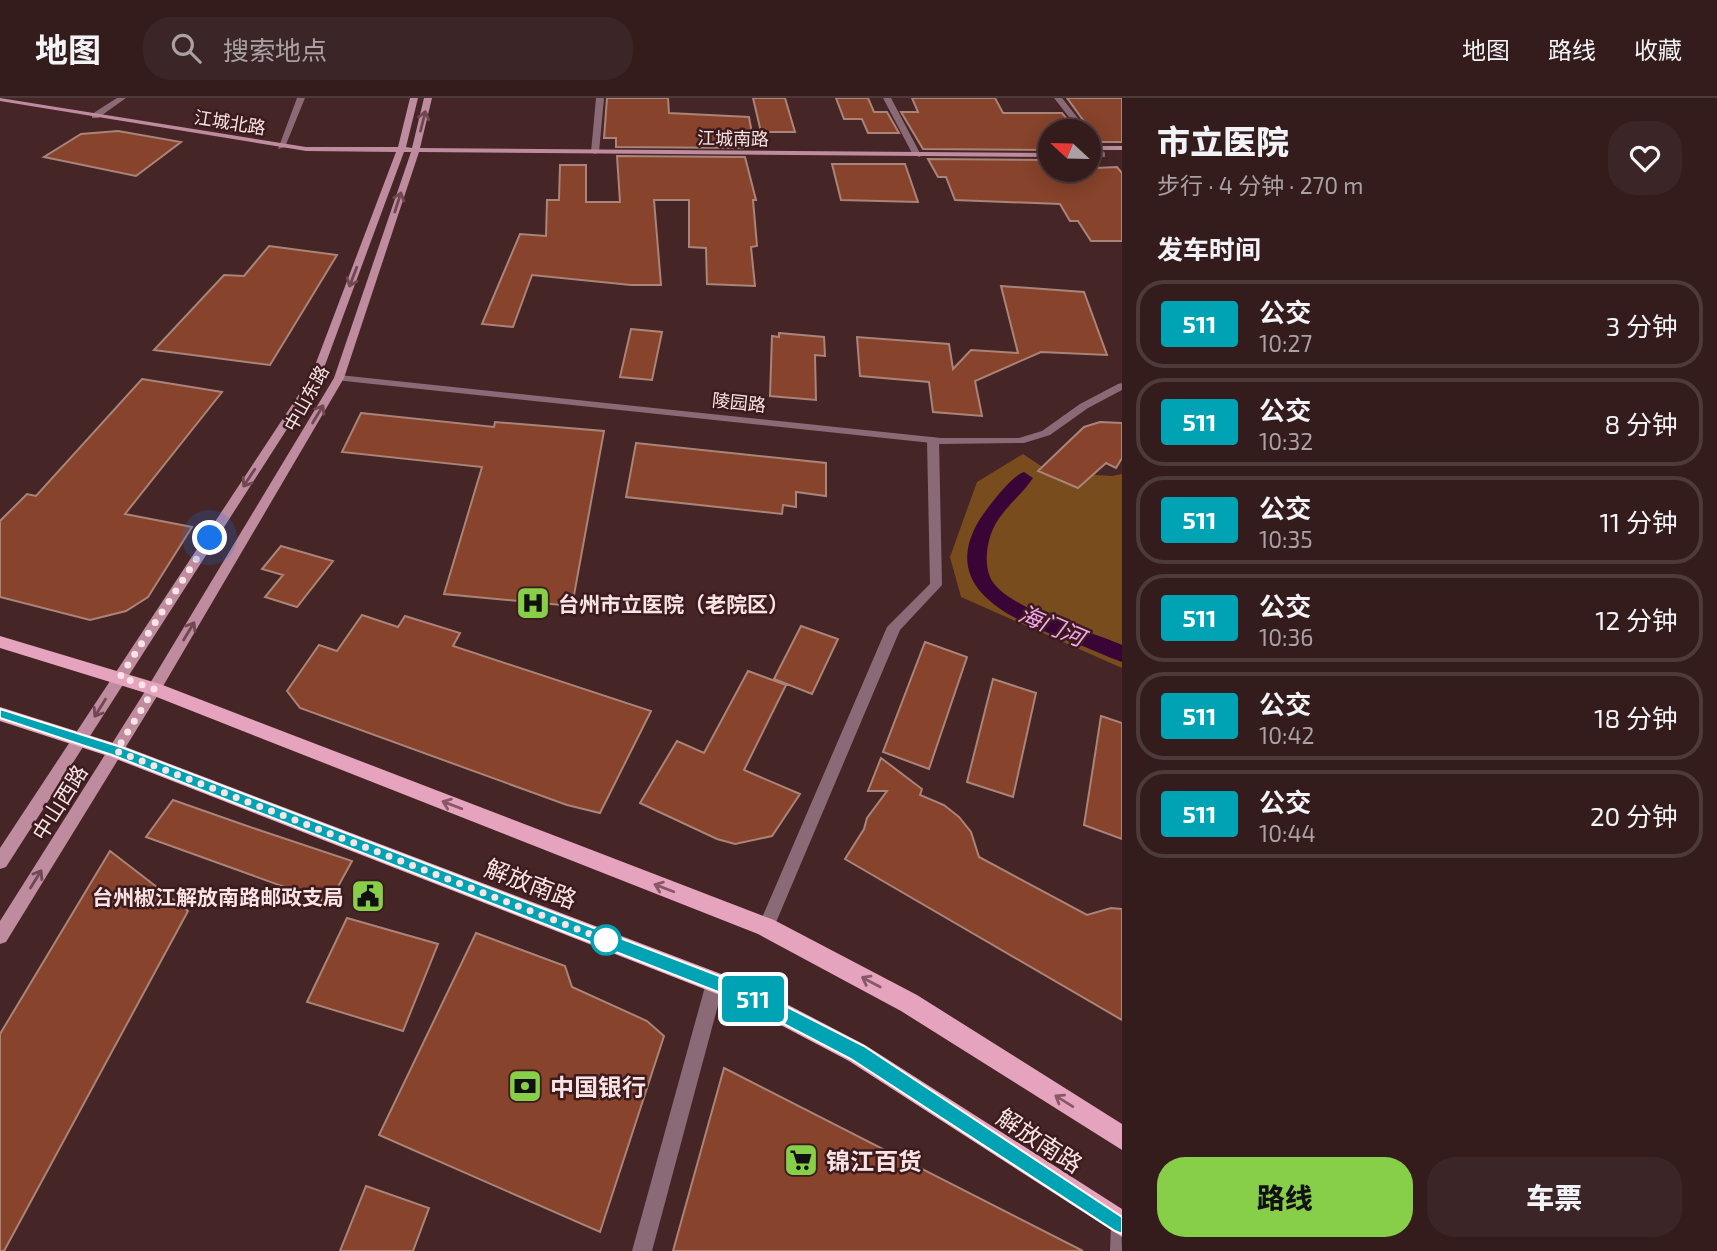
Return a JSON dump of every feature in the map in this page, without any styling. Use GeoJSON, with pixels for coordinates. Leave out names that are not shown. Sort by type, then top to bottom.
{"type":"FeatureCollection","features":[{"type":"Feature","properties":{"kind":"main road","name":"江城北路"},"geometry":{"type":"LineString","coordinates":[[23,98],[99,114]]}},
{"type":"Feature","properties":{"kind":"main road","name":"中山东路"},"geometry":{"type":"LineString","coordinates":[[120,677],[316,376],[402,148],[414,98]]}},
{"type":"Feature","properties":{"kind":"main road","name":"中山东路"},"geometry":{"type":"LineString","coordinates":[[154,689],[339,378],[416,148],[428,98]]}},
{"type":"Feature","properties":{"kind":"main road","name":"江城北路"},"geometry":{"type":"LineString","coordinates":[[0,99],[282,143],[416,148]]}},
{"type":"Feature","properties":{"kind":"main road","name":"江城南路"},"geometry":{"type":"LineString","coordinates":[[416,148],[1038,147]]}},
{"type":"Feature","properties":{"kind":"main road","name":"江城南路"},"geometry":{"type":"LineString","coordinates":[[595,148],[1038,155]]}},
{"type":"Feature","properties":{"kind":"main road"},"geometry":{"type":"LineString","coordinates":[[1101,150],[1122,148]]}},
{"type":"Feature","properties":{"kind":"main road"},"geometry":{"type":"LineString","coordinates":[[1101,151],[1122,155]]}},
{"type":"Feature","properties":{"kind":"main road","name":"解放南路"},"geometry":{"type":"LineString","coordinates":[[0,642],[154,689],[766,927],[909,1003],[1122,1138]]}},
{"type":"Feature","properties":{"kind":"main road","name":"中山西路"},"geometry":{"type":"LineString","coordinates":[[0,862],[120,677]]}},
{"type":"Feature","properties":{"kind":"main road","name":"中山西路"},"geometry":{"type":"LineString","coordinates":[[0,936],[154,689]]}},
{"type":"Feature","properties":{"kind":"main road","name":"解放南路"},"geometry":{"type":"LineString","coordinates":[[0,714],[116,751],[741,993],[857,1053],[1122,1224]]}},
{"type":"Feature","properties":{"kind":"street"},"geometry":{"type":"LineString","coordinates":[[99,114],[122,98]]}},
{"type":"Feature","properties":{"kind":"street"},"geometry":{"type":"LineString","coordinates":[[282,143],[301,98]]}},
{"type":"Feature","properties":{"kind":"street"},"geometry":{"type":"LineString","coordinates":[[595,148],[600,98]]}},
{"type":"Feature","properties":{"kind":"street"},"geometry":{"type":"LineString","coordinates":[[887,98],[917,155]]}},
{"type":"Feature","properties":{"kind":"street"},"geometry":{"type":"LineString","coordinates":[[1058,98],[1075,119]]}},
{"type":"Feature","properties":{"kind":"street","name":"陵园路"},"geometry":{"type":"LineString","coordinates":[[339,378],[933,440],[1020,441],[1046,433],[1084,406],[1122,386]]}},
{"type":"Feature","properties":{"kind":"street"},"geometry":{"type":"LineString","coordinates":[[766,927],[894,627],[936,585],[933,440]]}},
{"type":"Feature","properties":{"kind":"street"},"geometry":{"type":"LineString","coordinates":[[642,1251],[715,983]]}},
{"type":"Feature","properties":{"kind":"street"},"geometry":{"type":"LineString","coordinates":[[1120,1251],[1122,1224]]}},
{"type":"Feature","properties":{"kind":"shaded area"},"geometry":{"type":"Polygon","coordinates":[[[1023,454],[1050,472],[1112,476],[1122,474],[1122,668],[961,597],[950,557],[977,482],[1023,454]]]}},
{"type":"Feature","properties":{"kind":"building"},"geometry":{"type":"Polygon","coordinates":[[[607,98],[668,98],[669,113],[749,117],[753,139],[740,138],[743,148],[616,147],[616,138],[604,138],[607,98]]]}},
{"type":"Feature","properties":{"kind":"building"},"geometry":{"type":"Polygon","coordinates":[[[753,98],[785,98],[795,132],[761,132],[753,98]]]}},
{"type":"Feature","properties":{"kind":"building"},"geometry":{"type":"Polygon","coordinates":[[[836,98],[868,98],[874,112],[887,112],[899,133],[868,133],[862,119],[844,119],[836,98]]]}},
{"type":"Feature","properties":{"kind":"building"},"geometry":{"type":"Polygon","coordinates":[[[912,98],[995,98],[1003,113],[1062,113],[1067,119],[1038,119],[1038,150],[923,149],[901,112],[918,112],[912,98]]]}},
{"type":"Feature","properties":{"kind":"building"},"geometry":{"type":"Polygon","coordinates":[[[1067,98],[1122,98],[1122,142],[1101,142],[1101,119],[1082,119],[1067,98]]]}},
{"type":"Feature","properties":{"kind":"building"},"geometry":{"type":"Polygon","coordinates":[[[118,131],[181,142],[136,176],[44,157],[81,134],[118,131]]]}},
{"type":"Feature","properties":{"kind":"building"},"geometry":{"type":"Polygon","coordinates":[[[617,156],[745,157],[756,200],[753,200],[757,246],[751,247],[755,286],[707,284],[706,248],[689,247],[689,200],[654,200],[661,285],[631,285],[532,275],[513,327],[482,324],[520,234],[546,236],[547,200],[559,200],[560,165],[586,165],[586,202],[620,202],[617,156]]]}},
{"type":"Feature","properties":{"kind":"building"},"geometry":{"type":"Polygon","coordinates":[[[928,159],[1038,160],[1038,182],[1101,182],[1101,168],[1117,167],[1122,173],[1122,241],[1091,241],[1078,221],[1070,221],[1060,204],[955,200],[946,177],[938,177],[928,159]]]}},
{"type":"Feature","properties":{"kind":"building"},"geometry":{"type":"Polygon","coordinates":[[[832,164],[905,164],[918,202],[841,200],[832,164]]]}},
{"type":"Feature","properties":{"kind":"building"},"geometry":{"type":"Polygon","coordinates":[[[269,246],[337,255],[270,365],[154,350],[224,275],[244,276],[269,246]]]}},
{"type":"Feature","properties":{"kind":"building"},"geometry":{"type":"Polygon","coordinates":[[[1001,286],[1084,292],[1107,355],[1041,352],[975,381],[982,416],[933,412],[929,382],[860,376],[857,337],[949,344],[953,369],[971,350],[1018,353],[1001,286]]]}},
{"type":"Feature","properties":{"kind":"building"},"geometry":{"type":"Polygon","coordinates":[[[631,329],[662,332],[652,380],[620,377],[631,329]]]}},
{"type":"Feature","properties":{"kind":"building"},"geometry":{"type":"Polygon","coordinates":[[[779,333],[824,337],[825,356],[815,355],[816,400],[770,396],[772,336],[779,337],[779,333]]]}},
{"type":"Feature","properties":{"kind":"building"},"geometry":{"type":"Polygon","coordinates":[[[142,379],[222,392],[125,514],[192,527],[148,597],[126,611],[90,620],[0,597],[0,521],[27,494],[36,496],[142,379]]]}},
{"type":"Feature","properties":{"kind":"building"},"geometry":{"type":"Polygon","coordinates":[[[361,413],[494,427],[495,422],[604,431],[572,606],[444,594],[482,467],[342,452],[361,413]]]}},
{"type":"Feature","properties":{"kind":"building"},"geometry":{"type":"Polygon","coordinates":[[[1100,422],[1122,423],[1122,458],[1116,468],[1106,463],[1078,488],[1038,471],[1084,427],[1100,422]]]}},
{"type":"Feature","properties":{"kind":"building"},"geometry":{"type":"Polygon","coordinates":[[[636,443],[826,463],[826,496],[796,492],[796,507],[783,505],[782,514],[626,497],[636,443]]]}},
{"type":"Feature","properties":{"kind":"building"},"geometry":{"type":"Polygon","coordinates":[[[281,546],[333,561],[297,607],[265,597],[283,575],[262,569],[281,546]]]}},
{"type":"Feature","properties":{"kind":"building"},"geometry":{"type":"Polygon","coordinates":[[[362,615],[398,627],[405,616],[460,633],[453,646],[651,711],[600,813],[567,805],[300,708],[287,691],[319,645],[337,651],[362,615]]]}},
{"type":"Feature","properties":{"kind":"building"},"geometry":{"type":"Polygon","coordinates":[[[801,626],[838,639],[812,694],[774,679],[801,626]]]}},
{"type":"Feature","properties":{"kind":"building"},"geometry":{"type":"Polygon","coordinates":[[[925,642],[967,657],[929,769],[883,752],[925,642]]]}},
{"type":"Feature","properties":{"kind":"building"},"geometry":{"type":"Polygon","coordinates":[[[748,671],[786,685],[744,770],[800,794],[772,836],[735,844],[717,839],[640,803],[677,741],[704,753],[748,671]]]}},
{"type":"Feature","properties":{"kind":"building"},"geometry":{"type":"Polygon","coordinates":[[[993,679],[1036,693],[1013,797],[967,782],[993,679]]]}},
{"type":"Feature","properties":{"kind":"building"},"geometry":{"type":"Polygon","coordinates":[[[1101,716],[1122,723],[1122,839],[1084,825],[1101,716]]]}},
{"type":"Feature","properties":{"kind":"building"},"geometry":{"type":"Polygon","coordinates":[[[881,758],[922,789],[920,795],[944,805],[959,817],[971,832],[979,857],[1087,915],[1111,908],[1122,909],[1122,1020],[845,859],[864,829],[867,818],[887,791],[868,791],[881,758]]]}},
{"type":"Feature","properties":{"kind":"building"},"geometry":{"type":"Polygon","coordinates":[[[173,800],[352,861],[329,903],[146,837],[173,800]]]}},
{"type":"Feature","properties":{"kind":"building"},"geometry":{"type":"Polygon","coordinates":[[[110,851],[188,911],[4,1251],[0,1251],[0,1034],[110,851]]]}},
{"type":"Feature","properties":{"kind":"building"},"geometry":{"type":"Polygon","coordinates":[[[347,918],[438,944],[403,1031],[307,1002],[347,918]]]}},
{"type":"Feature","properties":{"kind":"building","name":"中国银行"},"geometry":{"type":"Polygon","coordinates":[[[476,933],[565,966],[572,987],[647,1021],[664,1036],[600,1232],[379,1135],[476,933]]]}},
{"type":"Feature","properties":{"kind":"building","name":"锦江百货"},"geometry":{"type":"Polygon","coordinates":[[[724,1068],[1083,1251],[673,1251],[724,1068]]]}},
{"type":"Feature","properties":{"kind":"building"},"geometry":{"type":"Polygon","coordinates":[[[366,1186],[429,1208],[413,1251],[340,1251],[366,1186]]]}},
{"type":"Feature","properties":{"kind":"waterway","name":"海门河"},"geometry":{"type":"LineString","coordinates":[[1024,478],[997,509],[984,529],[978,555],[982,581],[991,593],[1024,614],[1122,654]]}},
{"type":"Feature","properties":{"kind":"bus line","name":"511"},"geometry":{"type":"LineString","coordinates":[[0,714],[116,751],[741,993],[857,1053],[1122,1224]]}},
{"type":"Feature","properties":{"kind":"place","name":"台州市立医院（老院区）"},"geometry":{"type":"Point","coordinates":[533,603]}},
{"type":"Feature","properties":{"kind":"place","name":"台州椒江解放南路邮政支局"},"geometry":{"type":"Point","coordinates":[368,896]}},
{"type":"Feature","properties":{"kind":"place","name":"中国银行"},"geometry":{"type":"Point","coordinates":[525,1086]}},
{"type":"Feature","properties":{"kind":"place","name":"锦江百货"},"geometry":{"type":"Point","coordinates":[801,1160]}},
{"type":"Feature","properties":{"kind":"route"},"geometry":{"type":"LineString","coordinates":[[210,538],[120,677],[154,689],[116,751],[611,942],[606,940]]}}]}
